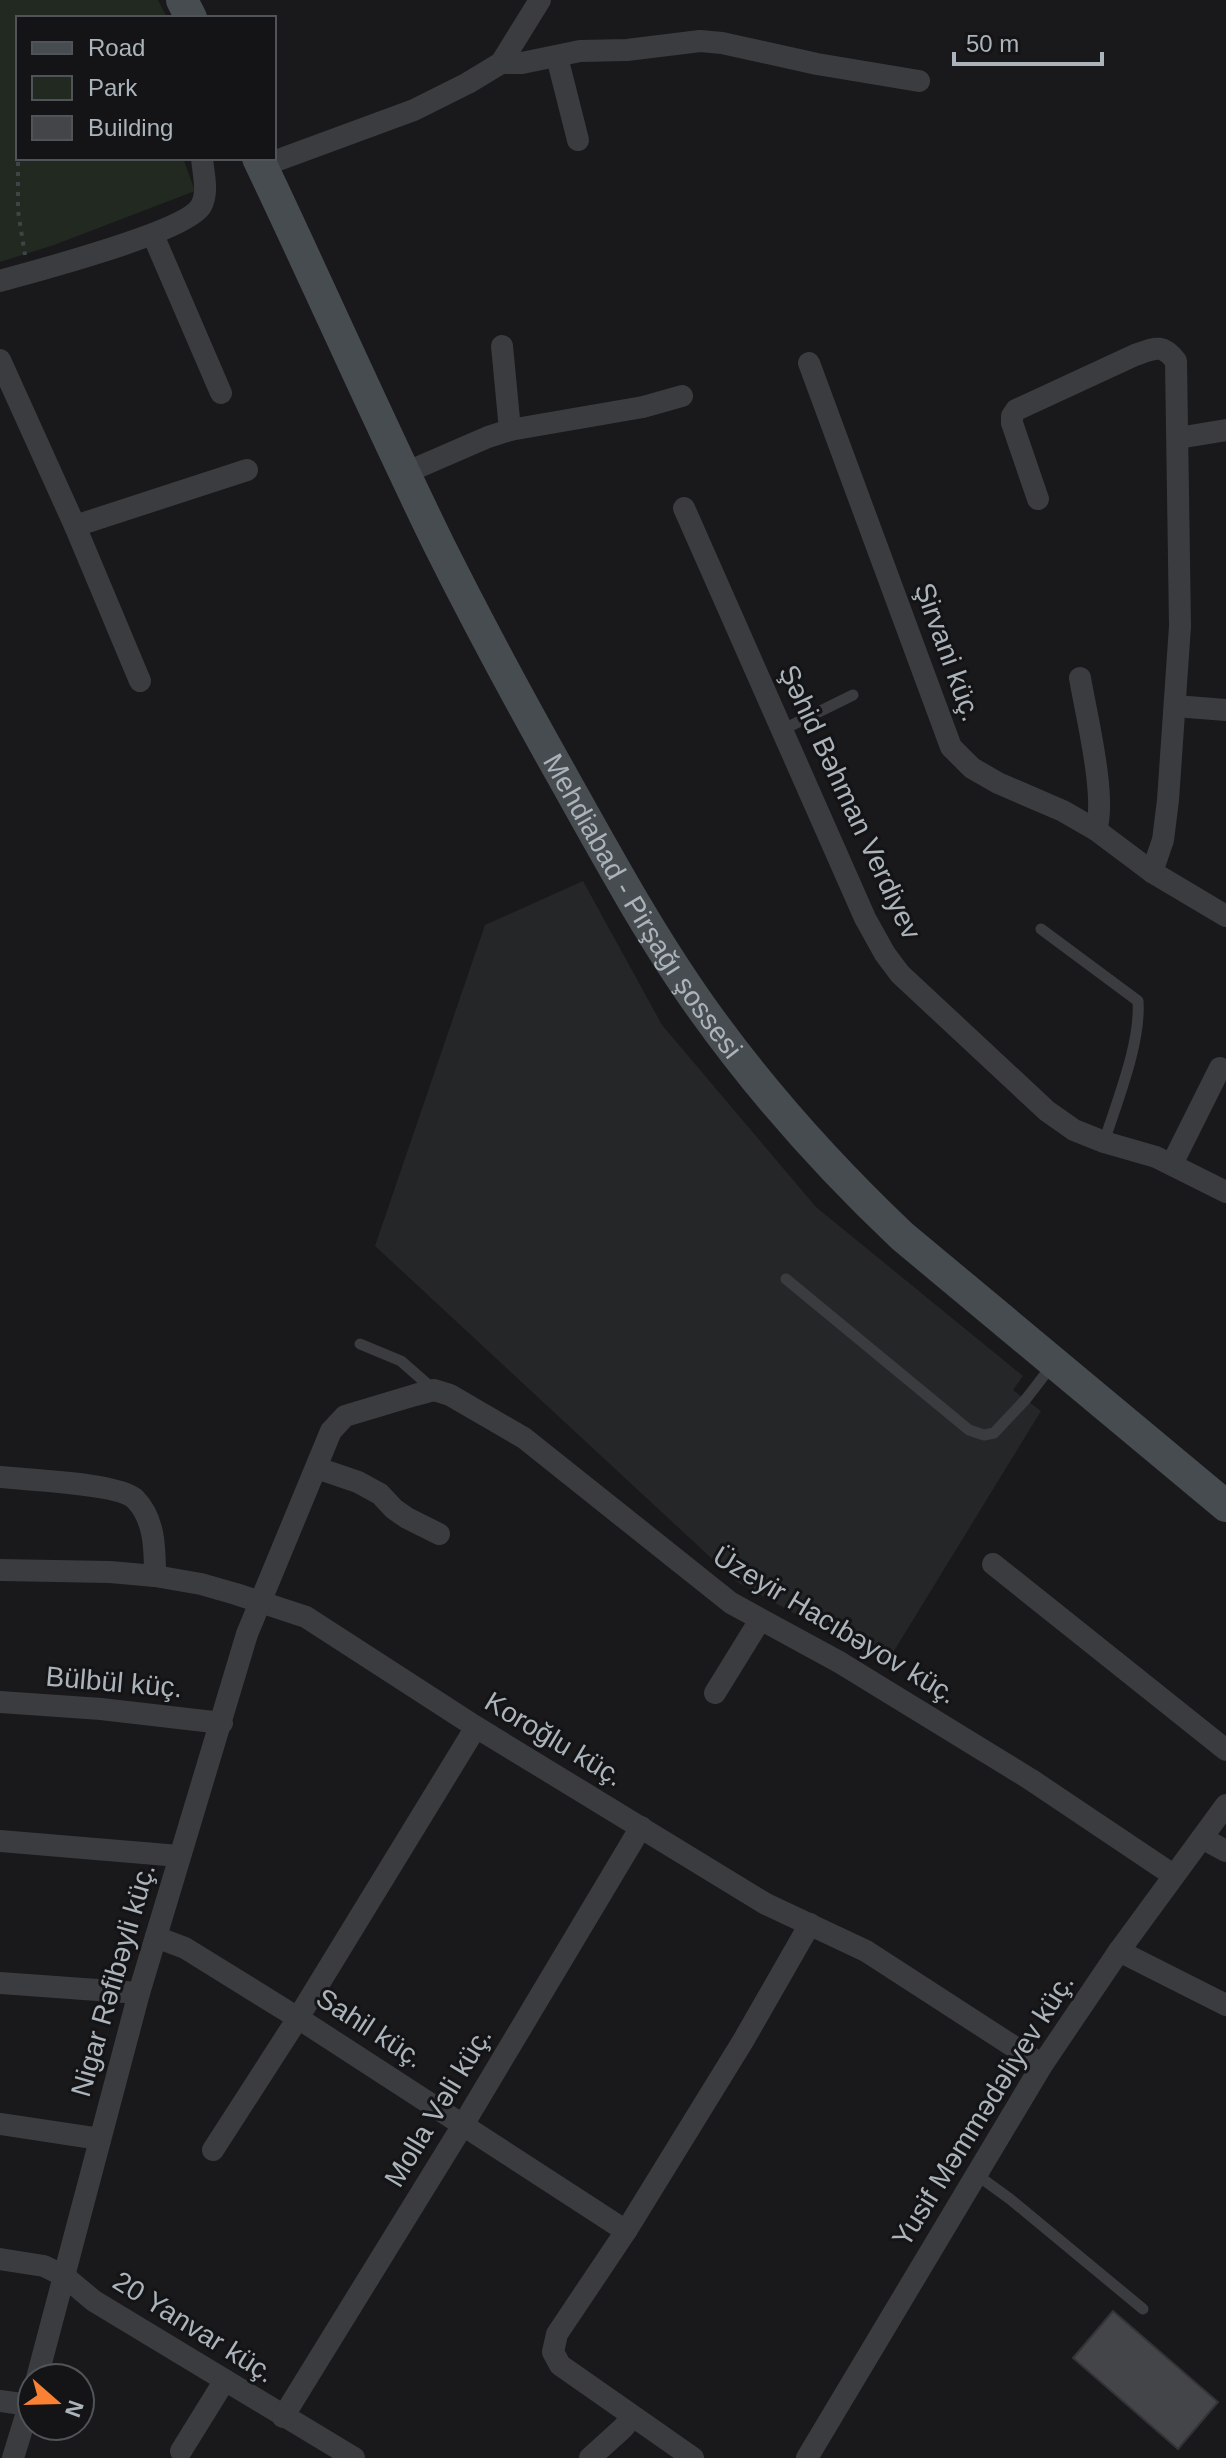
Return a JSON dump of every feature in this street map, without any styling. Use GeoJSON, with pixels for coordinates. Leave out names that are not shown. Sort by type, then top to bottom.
{"type":"FeatureCollection","features":[{"type":"Feature","properties":{"kind":"main road","name":"Mehdiabad - Pirşağı şossesi"},"geometry":{"type":"LineString","coordinates":[[260,162],[405,473],[524,709],[652,933],[709,1017],[799,1131],[902,1236],[1226,1506]]}},
{"type":"Feature","properties":{"kind":"street"},"geometry":{"type":"LineString","coordinates":[[501,63],[540,0]]}},
{"type":"Feature","properties":{"kind":"street"},"geometry":{"type":"LineString","coordinates":[[276,157],[368,129],[414,110],[501,63],[522,63],[580,51],[627,50],[700,41],[919,81]]}},
{"type":"Feature","properties":{"kind":"street"},"geometry":{"type":"LineString","coordinates":[[557,57],[578,140]]}},
{"type":"Feature","properties":{"kind":"street"},"geometry":{"type":"LineString","coordinates":[[0,281],[153,235],[187,218],[200,209],[205,194],[202,160]]}},
{"type":"Feature","properties":{"kind":"street"},"geometry":{"type":"LineString","coordinates":[[153,235],[221,393]]}},
{"type":"Feature","properties":{"kind":"street"},"geometry":{"type":"LineString","coordinates":[[502,346],[510,430]]}},
{"type":"Feature","properties":{"kind":"street"},"geometry":{"type":"LineString","coordinates":[[1038,499],[1012,423],[1016,410],[1135,355],[1155,348],[1168,351],[1176,361],[1180,626],[1163,840],[1152,872]]}},
{"type":"Feature","properties":{"kind":"street"},"geometry":{"type":"LineString","coordinates":[[0,360],[140,681]]}},
{"type":"Feature","properties":{"kind":"street","name":"Şirvani küç."},"geometry":{"type":"LineString","coordinates":[[809,363],[951,747],[972,768],[1096,830],[1152,872],[1226,916]]}},
{"type":"Feature","properties":{"kind":"street"},"geometry":{"type":"LineString","coordinates":[[405,473],[510,430],[643,407],[682,396]]}},
{"type":"Feature","properties":{"kind":"street"},"geometry":{"type":"LineString","coordinates":[[1178,438],[1226,430]]}},
{"type":"Feature","properties":{"kind":"street"},"geometry":{"type":"LineString","coordinates":[[75,526],[247,470]]}},
{"type":"Feature","properties":{"kind":"street","name":"Şəhid Bəhman Verdiyev"},"geometry":{"type":"LineString","coordinates":[[684,508],[865,918],[900,974],[1047,1111],[1074,1130],[1172,1164],[1226,1192]]}},
{"type":"Feature","properties":{"kind":"street"},"geometry":{"type":"LineString","coordinates":[[1080,678],[1100,797],[1096,830]]}},
{"type":"Feature","properties":{"kind":"street"},"geometry":{"type":"LineString","coordinates":[[1175,706],[1226,710]]}},
{"type":"Feature","properties":{"kind":"street"},"geometry":{"type":"LineString","coordinates":[[1172,1164],[1220,1068]]}},
{"type":"Feature","properties":{"kind":"street","name":"Nigar Rəfibəyli küç."},"geometry":{"type":"LineString","coordinates":[[41,2362],[139,1993],[247,1634],[331,1431],[345,1416],[434,1390]]}},
{"type":"Feature","properties":{"kind":"street","name":"Üzeyir Hacıbəyov küç."},"geometry":{"type":"LineString","coordinates":[[434,1390],[450,1395],[524,1438],[709,1588],[760,1620],[841,1663],[1016,1770],[1173,1875]]}},
{"type":"Feature","properties":{"kind":"street"},"geometry":{"type":"LineString","coordinates":[[317,1468],[358,1482],[380,1494],[407,1518],[439,1534]]}},
{"type":"Feature","properties":{"kind":"street"},"geometry":{"type":"LineString","coordinates":[[0,1477],[106,1488],[134,1497],[150,1523],[155,1576]]}},
{"type":"Feature","properties":{"kind":"street"},"geometry":{"type":"LineString","coordinates":[[993,1564],[1226,1750]]}},
{"type":"Feature","properties":{"kind":"street","name":"Koroğlu küç."},"geometry":{"type":"LineString","coordinates":[[0,1570],[155,1576],[201,1584],[306,1617],[476,1727],[766,1904],[866,1951],[1042,2065]]}},
{"type":"Feature","properties":{"kind":"street"},"geometry":{"type":"LineString","coordinates":[[715,1693],[760,1620]]}},
{"type":"Feature","properties":{"kind":"street","name":"Bülbül küç."},"geometry":{"type":"LineString","coordinates":[[0,1702],[101,1709],[222,1723]]}},
{"type":"Feature","properties":{"kind":"street"},"geometry":{"type":"LineString","coordinates":[[213,2150],[298,2018],[476,1727]]}},
{"type":"Feature","properties":{"kind":"street","name":"Yusif Məmmədəliyev küç."},"geometry":{"type":"LineString","coordinates":[[807,2458],[1042,2065],[1119,1951],[1226,1805]]}},
{"type":"Feature","properties":{"kind":"street","name":"Molla Vəli küç."},"geometry":{"type":"LineString","coordinates":[[283,2417],[463,2125],[641,1827]]}},
{"type":"Feature","properties":{"kind":"street"},"geometry":{"type":"LineString","coordinates":[[1202,1838],[1226,1851]]}},
{"type":"Feature","properties":{"kind":"street"},"geometry":{"type":"LineString","coordinates":[[0,1841],[179,1856]]}},
{"type":"Feature","properties":{"kind":"street"},"geometry":{"type":"LineString","coordinates":[[693,2458],[560,2365],[553,2352],[557,2334],[626,2231],[773,1992],[810,1924]]}},
{"type":"Feature","properties":{"kind":"street","name":"Sahil küç."},"geometry":{"type":"LineString","coordinates":[[156,1937],[185,1948],[298,2018],[626,2231]]}},
{"type":"Feature","properties":{"kind":"street"},"geometry":{"type":"LineString","coordinates":[[1119,1951],[1226,2005]]}},
{"type":"Feature","properties":{"kind":"street"},"geometry":{"type":"LineString","coordinates":[[0,1983],[139,1993]]}},
{"type":"Feature","properties":{"kind":"street"},"geometry":{"type":"LineString","coordinates":[[0,2124],[100,2139]]}},
{"type":"Feature","properties":{"kind":"street","name":"20 Yanvar küç."},"geometry":{"type":"LineString","coordinates":[[0,2259],[44,2266],[64,2276],[94,2301],[354,2458]]}},
{"type":"Feature","properties":{"kind":"street"},"geometry":{"type":"LineString","coordinates":[[181,2451],[225,2380]]}},
{"type":"Feature","properties":{"kind":"street"},"geometry":{"type":"LineString","coordinates":[[590,2458],[632,2417]]}},
{"type":"Feature","properties":{"kind":"lane"},"geometry":{"type":"LineString","coordinates":[[782,730],[853,695]]}},
{"type":"Feature","properties":{"kind":"lane"},"geometry":{"type":"LineString","coordinates":[[1041,929],[1138,1001],[1129,1061],[1104,1142]]}},
{"type":"Feature","properties":{"kind":"lane"},"geometry":{"type":"LineString","coordinates":[[786,1279],[969,1430],[984,1435],[994,1433],[1026,1399],[1053,1363]]}},
{"type":"Feature","properties":{"kind":"lane"},"geometry":{"type":"LineString","coordinates":[[360,1344],[401,1361],[434,1390]]}},
{"type":"Feature","properties":{"kind":"lane"},"geometry":{"type":"LineString","coordinates":[[977,2175],[1143,2309]]}},
{"type":"Feature","properties":{"kind":"path"},"geometry":{"type":"LineString","coordinates":[[18,160],[18,211],[29,272]]}},
{"type":"Feature","properties":{"kind":"shaded area"},"geometry":{"type":"Polygon","coordinates":[[[583,881],[662,1025],[816,1207],[1023,1376],[1013,1390],[1041,1411],[886,1664],[737,1582],[375,1246],[485,925],[583,881]]]}},
{"type":"Feature","properties":{"kind":"green space"},"geometry":{"type":"Polygon","coordinates":[[[0,0],[158,0],[166,16],[16,16],[16,160],[184,160],[195,191],[54,245],[0,262],[0,0]]]}},
{"type":"Feature","properties":{"kind":"building"},"geometry":{"type":"Polygon","coordinates":[[[1113,2311],[1218,2402],[1178,2449],[1073,2358],[1113,2311]]]}}]}
